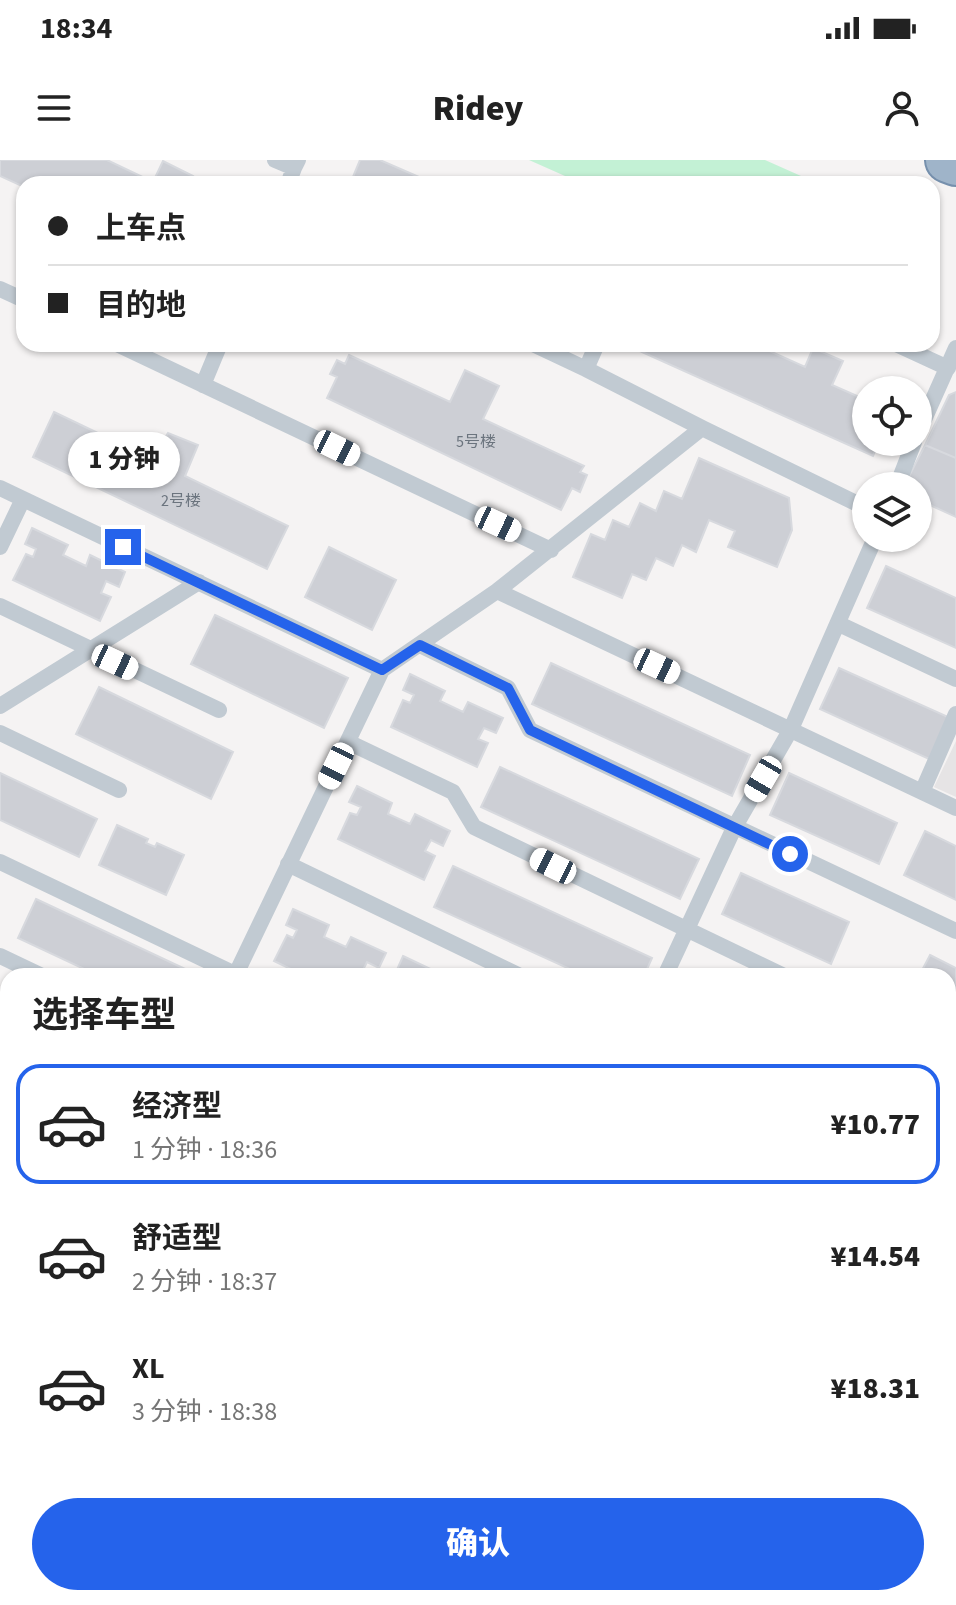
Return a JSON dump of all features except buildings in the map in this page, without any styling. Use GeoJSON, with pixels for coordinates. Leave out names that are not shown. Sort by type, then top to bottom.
{"type":"FeatureCollection","features":[{"type":"Feature","properties":{"kind":"highway"},"geometry":{"type":"LineString","coordinates":[[948,160],[956,163]]}},
{"type":"Feature","properties":{"kind":"lane"},"geometry":{"type":"LineString","coordinates":[[275,160],[293,171]]}},
{"type":"Feature","properties":{"kind":"lane"},"geometry":{"type":"LineString","coordinates":[[932,403],[956,348]]}},
{"type":"Feature","properties":{"kind":"lane"},"geometry":{"type":"LineString","coordinates":[[134,352],[551,550]]}},
{"type":"Feature","properties":{"kind":"lane"},"geometry":{"type":"LineString","coordinates":[[203,385],[217,352]]}},
{"type":"Feature","properties":{"kind":"lane"},"geometry":{"type":"LineString","coordinates":[[550,352],[852,501]]}},
{"type":"Feature","properties":{"kind":"lane"},"geometry":{"type":"LineString","coordinates":[[586,369],[593,352]]}},
{"type":"Feature","properties":{"kind":"lane"},"geometry":{"type":"LineString","coordinates":[[913,352],[948,368]]}},
{"type":"Feature","properties":{"kind":"lane"},"geometry":{"type":"LineString","coordinates":[[239,968],[382,670],[497,591],[702,428]]}},
{"type":"Feature","properties":{"kind":"lane"},"geometry":{"type":"LineString","coordinates":[[0,488],[382,670]]}},
{"type":"Feature","properties":{"kind":"lane"},"geometry":{"type":"LineString","coordinates":[[0,547],[23,499]]}},
{"type":"Feature","properties":{"kind":"lane"},"geometry":{"type":"LineString","coordinates":[[669,968],[734,828],[791,729],[869,552]]}},
{"type":"Feature","properties":{"kind":"lane"},"geometry":{"type":"LineString","coordinates":[[0,706],[199,582]]}},
{"type":"Feature","properties":{"kind":"lane"},"geometry":{"type":"LineString","coordinates":[[497,591],[956,808]]}},
{"type":"Feature","properties":{"kind":"lane"},"geometry":{"type":"LineString","coordinates":[[0,606],[219,710]]}},
{"type":"Feature","properties":{"kind":"lane"},"geometry":{"type":"LineString","coordinates":[[839,624],[956,679]]}},
{"type":"Feature","properties":{"kind":"lane"},"geometry":{"type":"LineString","coordinates":[[420,645],[508,688],[530,730],[956,931]]}},
{"type":"Feature","properties":{"kind":"lane"},"geometry":{"type":"LineString","coordinates":[[922,792],[956,714]]}},
{"type":"Feature","properties":{"kind":"lane"},"geometry":{"type":"LineString","coordinates":[[0,733],[119,790]]}},
{"type":"Feature","properties":{"kind":"lane"},"geometry":{"type":"LineString","coordinates":[[348,742],[453,792],[474,827],[767,968]]}},
{"type":"Feature","properties":{"kind":"lane"},"geometry":{"type":"LineString","coordinates":[[0,862],[221,968]]}},
{"type":"Feature","properties":{"kind":"lane"},"geometry":{"type":"LineString","coordinates":[[288,864],[503,968]]}},
{"type":"Feature","properties":{"kind":"lane"},"geometry":{"type":"LineString","coordinates":[[0,956],[25,968]]}},
{"type":"Feature","properties":{"kind":"shaded area"},"geometry":{"type":"Polygon","coordinates":[[[956,741],[956,797],[934,787],[956,741]]]}},
{"type":"Feature","properties":{"kind":"green space"},"geometry":{"type":"Polygon","coordinates":[[[529,160],[765,160],[801,176],[565,176],[529,160]]]}},
{"type":"Feature","properties":{"kind":"route"},"geometry":{"type":"LineString","coordinates":[[123,547],[382,670],[420,645],[508,688],[530,730],[790,854]]}}]}
